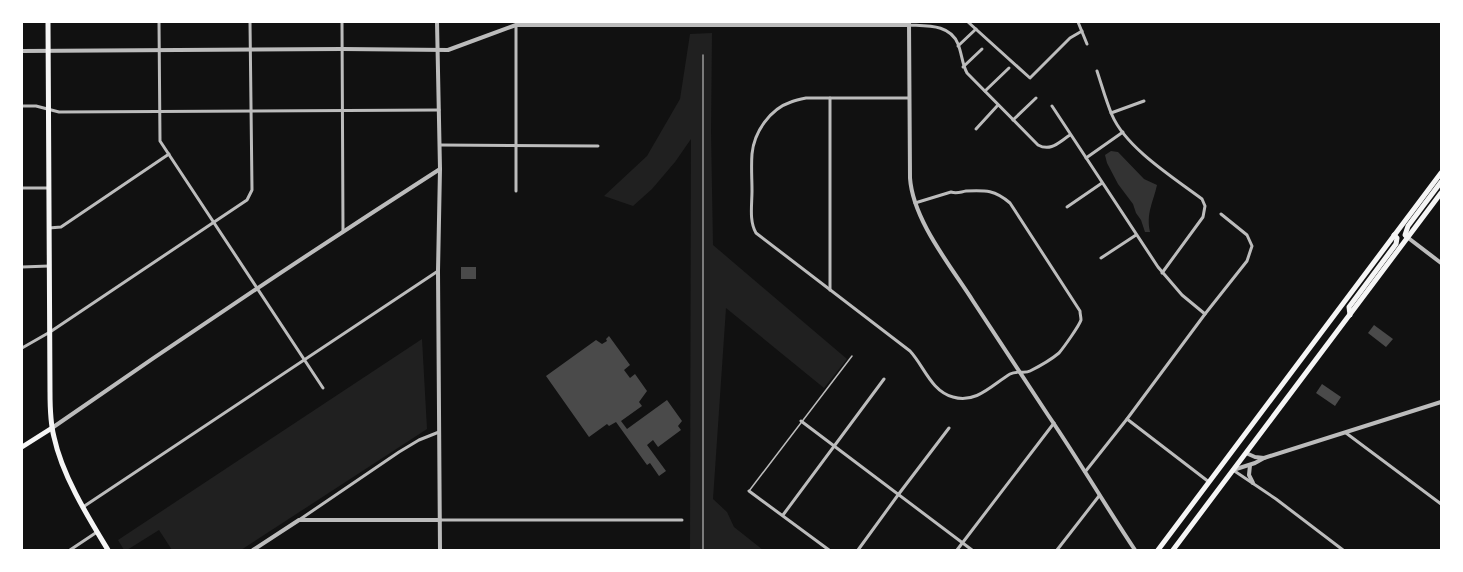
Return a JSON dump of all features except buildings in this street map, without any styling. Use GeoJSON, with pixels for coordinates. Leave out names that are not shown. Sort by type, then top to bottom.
{"type":"FeatureCollection","features":[{"type":"Feature","properties":{"kind":"main road"},"geometry":{"type":"LineString","coordinates":[[48,22],[49,266],[52,428],[58,453],[83,507],[108,550]]}},
{"type":"Feature","properties":{"kind":"main road"},"geometry":{"type":"LineString","coordinates":[[1158,550],[1441,173]]}},
{"type":"Feature","properties":{"kind":"main road"},"geometry":{"type":"LineString","coordinates":[[1407,237],[1408,226],[1441,182]]}},
{"type":"Feature","properties":{"kind":"main road"},"geometry":{"type":"LineString","coordinates":[[1173,550],[1441,192]]}},
{"type":"Feature","properties":{"kind":"main road"},"geometry":{"type":"LineString","coordinates":[[1350,315],[1349,307],[1396,244],[1397,238],[1394,236]]}},
{"type":"Feature","properties":{"kind":"main road"},"geometry":{"type":"LineString","coordinates":[[22,447],[52,428]]}},
{"type":"Feature","properties":{"kind":"street"},"geometry":{"type":"LineString","coordinates":[[159,22],[160,141],[322,388]]}},
{"type":"Feature","properties":{"kind":"street"},"geometry":{"type":"LineString","coordinates":[[22,348],[50,332],[247,200],[252,190],[250,22]]}},
{"type":"Feature","properties":{"kind":"street"},"geometry":{"type":"LineString","coordinates":[[342,22],[343,232]]}},
{"type":"Feature","properties":{"kind":"street"},"geometry":{"type":"LineString","coordinates":[[437,22],[440,144],[438,271],[440,550]]}},
{"type":"Feature","properties":{"kind":"street"},"geometry":{"type":"LineString","coordinates":[[968,22],[1030,78],[1070,38],[1082,31]]}},
{"type":"Feature","properties":{"kind":"street"},"geometry":{"type":"LineString","coordinates":[[1078,22],[1087,44]]}},
{"type":"Feature","properties":{"kind":"street"},"geometry":{"type":"LineString","coordinates":[[22,51],[342,49],[448,50],[516,24],[909,24],[936,27],[946,30],[953,36],[967,73],[1034,142],[1044,148],[1053,146],[1070,135]]}},
{"type":"Feature","properties":{"kind":"street"},"geometry":{"type":"LineString","coordinates":[[516,24],[516,191]]}},
{"type":"Feature","properties":{"kind":"street"},"geometry":{"type":"LineString","coordinates":[[909,24],[910,178],[911,190],[920,216],[940,250],[1054,423],[1099,496],[1135,550]]}},
{"type":"Feature","properties":{"kind":"street"},"geometry":{"type":"LineString","coordinates":[[958,46],[976,29]]}},
{"type":"Feature","properties":{"kind":"street"},"geometry":{"type":"LineString","coordinates":[[964,67],[982,49]]}},
{"type":"Feature","properties":{"kind":"street"},"geometry":{"type":"LineString","coordinates":[[985,91],[1008,68]]}},
{"type":"Feature","properties":{"kind":"street"},"geometry":{"type":"LineString","coordinates":[[1097,71],[1111,113],[1123,132],[1135,146],[1152,161],[1202,199],[1205,206],[1203,217],[1162,272]]}},
{"type":"Feature","properties":{"kind":"street"},"geometry":{"type":"LineString","coordinates":[[909,98],[806,98],[790,102],[779,108],[769,117],[757,133],[754,142],[752,154],[753,227],[756,234],[910,351],[936,388],[952,397],[961,399],[978,396],[1011,374],[1019,371],[1029,372],[1059,352],[1079,325],[1081,318],[1080,311],[1010,204],[1002,196],[992,191],[964,191],[956,194],[951,192],[915,202]]}},
{"type":"Feature","properties":{"kind":"street"},"geometry":{"type":"LineString","coordinates":[[830,98],[830,290]]}},
{"type":"Feature","properties":{"kind":"street"},"geometry":{"type":"LineString","coordinates":[[1012,120],[1036,98]]}},
{"type":"Feature","properties":{"kind":"street"},"geometry":{"type":"LineString","coordinates":[[1111,113],[1144,101]]}},
{"type":"Feature","properties":{"kind":"street"},"geometry":{"type":"LineString","coordinates":[[976,129],[998,105]]}},
{"type":"Feature","properties":{"kind":"street"},"geometry":{"type":"LineString","coordinates":[[22,106],[36,106],[59,112],[439,110]]}},
{"type":"Feature","properties":{"kind":"street"},"geometry":{"type":"LineString","coordinates":[[1052,106],[1136,235],[1162,272],[1182,295],[1205,314]]}},
{"type":"Feature","properties":{"kind":"street"},"geometry":{"type":"LineString","coordinates":[[1086,158],[1123,132]]}},
{"type":"Feature","properties":{"kind":"street"},"geometry":{"type":"LineString","coordinates":[[440,144],[598,146]]}},
{"type":"Feature","properties":{"kind":"street"},"geometry":{"type":"LineString","coordinates":[[49,228],[61,227],[169,154]]}},
{"type":"Feature","properties":{"kind":"street"},"geometry":{"type":"LineString","coordinates":[[52,428],[130,373],[440,169]]}},
{"type":"Feature","properties":{"kind":"street"},"geometry":{"type":"LineString","coordinates":[[1067,207],[1102,183]]}},
{"type":"Feature","properties":{"kind":"street"},"geometry":{"type":"LineString","coordinates":[[22,188],[49,188]]}},
{"type":"Feature","properties":{"kind":"street"},"geometry":{"type":"LineString","coordinates":[[1085,472],[1247,261],[1252,246],[1247,235],[1221,214]]}},
{"type":"Feature","properties":{"kind":"street"},"geometry":{"type":"LineString","coordinates":[[1101,258],[1136,235]]}},
{"type":"Feature","properties":{"kind":"street"},"geometry":{"type":"LineString","coordinates":[[1407,237],[1441,263]]}},
{"type":"Feature","properties":{"kind":"street"},"geometry":{"type":"LineString","coordinates":[[22,267],[49,266]]}},
{"type":"Feature","properties":{"kind":"street"},"geometry":{"type":"LineString","coordinates":[[83,507],[438,271]]}},
{"type":"Feature","properties":{"kind":"street"},"geometry":{"type":"LineString","coordinates":[[783,515],[884,379]]}},
{"type":"Feature","properties":{"kind":"street"},"geometry":{"type":"LineString","coordinates":[[1233,470],[1250,465],[1264,458],[1441,402]]}},
{"type":"Feature","properties":{"kind":"street"},"geometry":{"type":"LineString","coordinates":[[1127,419],[1209,482]]}},
{"type":"Feature","properties":{"kind":"street"},"geometry":{"type":"LineString","coordinates":[[801,421],[972,550]]}},
{"type":"Feature","properties":{"kind":"street"},"geometry":{"type":"LineString","coordinates":[[957,550],[1054,423]]}},
{"type":"Feature","properties":{"kind":"street"},"geometry":{"type":"LineString","coordinates":[[858,550],[949,428]]}},
{"type":"Feature","properties":{"kind":"street"},"geometry":{"type":"LineString","coordinates":[[253,550],[399,452],[419,440],[439,432]]}},
{"type":"Feature","properties":{"kind":"street"},"geometry":{"type":"LineString","coordinates":[[1346,433],[1441,504]]}},
{"type":"Feature","properties":{"kind":"street"},"geometry":{"type":"LineString","coordinates":[[1246,453],[1255,457],[1264,458]]}},
{"type":"Feature","properties":{"kind":"street"},"geometry":{"type":"LineString","coordinates":[[1250,465],[1249,475],[1253,483]]}},
{"type":"Feature","properties":{"kind":"street"},"geometry":{"type":"LineString","coordinates":[[1233,470],[1253,483],[1342,550]]}},
{"type":"Feature","properties":{"kind":"street"},"geometry":{"type":"LineString","coordinates":[[749,491],[829,550]]}},
{"type":"Feature","properties":{"kind":"street"},"geometry":{"type":"LineString","coordinates":[[1057,550],[1099,496]]}},
{"type":"Feature","properties":{"kind":"street"},"geometry":{"type":"LineString","coordinates":[[299,520],[682,520]]}},
{"type":"Feature","properties":{"kind":"street"},"geometry":{"type":"LineString","coordinates":[[70,550],[97,532]]}},
{"type":"Feature","properties":{"kind":"lane"},"geometry":{"type":"LineString","coordinates":[[749,491],[852,356]]}},
{"type":"Feature","properties":{"kind":"shaded area"},"geometry":{"type":"Polygon","coordinates":[[[712,33],[711,132],[713,245],[847,359],[824,388],[726,308],[713,499],[727,512],[734,527],[763,550],[690,550],[691,139],[675,162],[652,189],[633,206],[604,196],[647,156],[680,99],[690,34],[712,33]]]}},
{"type":"Feature","properties":{"kind":"shaded area"},"geometry":{"type":"Polygon","coordinates":[[[1111,151],[1118,152],[1144,179],[1157,185],[1149,214],[1150,232],[1145,232],[1133,204],[1118,184],[1107,163],[1105,155],[1111,151]]]}},
{"type":"Feature","properties":{"kind":"shaded area"},"geometry":{"type":"Polygon","coordinates":[[[422,339],[427,429],[241,550],[172,550],[159,530],[127,550],[124,550],[118,540],[422,339]]]}},
{"type":"Feature","properties":{"kind":"railway"},"geometry":{"type":"LineString","coordinates":[[703,55],[703,550]]}}]}
